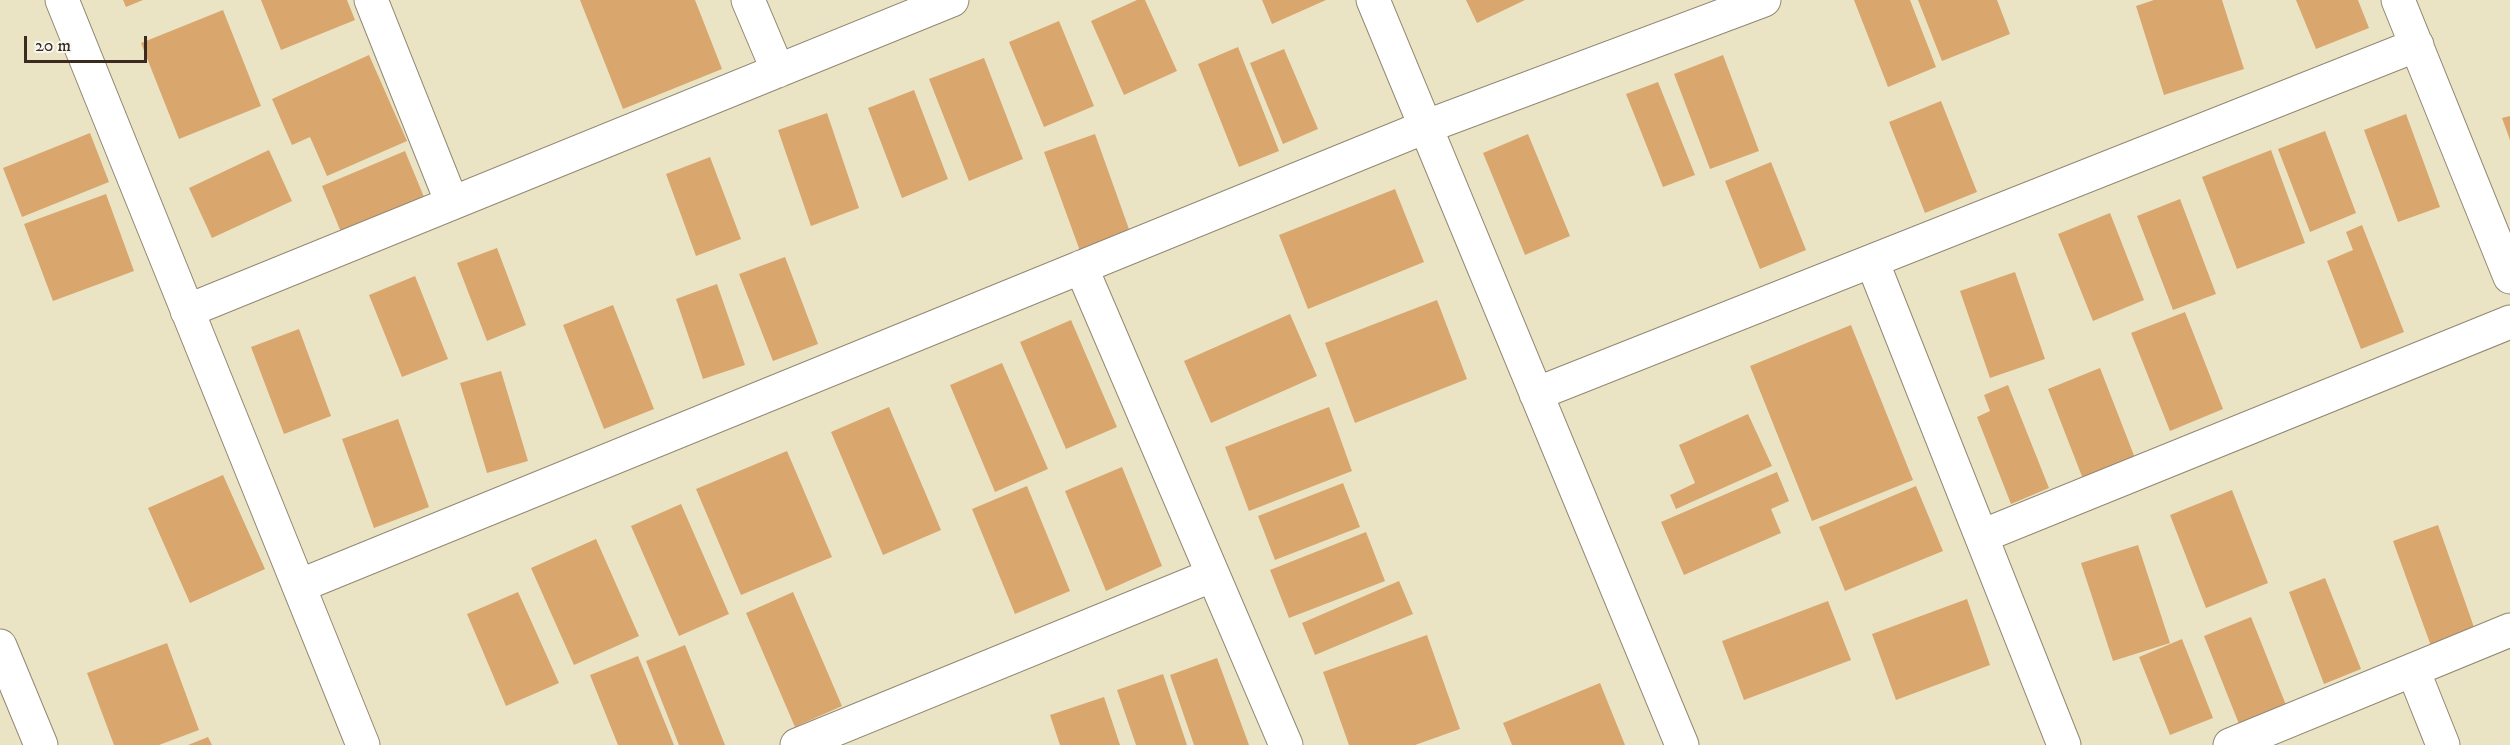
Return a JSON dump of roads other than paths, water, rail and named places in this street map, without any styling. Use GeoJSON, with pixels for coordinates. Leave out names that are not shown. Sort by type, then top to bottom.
{"type":"FeatureCollection","features":[{"type":"Feature","properties":{"kind":"street"},"geometry":{"type":"LineString","coordinates":[[62,0],[363,745]]}},
{"type":"Feature","properties":{"kind":"street"},"geometry":{"type":"LineString","coordinates":[[371,0],[452,203]]}},
{"type":"Feature","properties":{"kind":"street"},"geometry":{"type":"LineString","coordinates":[[748,0],[778,71]]}},
{"type":"Feature","properties":{"kind":"street"},"geometry":{"type":"LineString","coordinates":[[188,312],[952,0]]}},
{"type":"Feature","properties":{"kind":"street"},"geometry":{"type":"LineString","coordinates":[[1373,0],[1682,745]]}},
{"type":"Feature","properties":{"kind":"street"},"geometry":{"type":"LineString","coordinates":[[2398,0],[2510,277]]}},
{"type":"Feature","properties":{"kind":"street"},"geometry":{"type":"LineString","coordinates":[[299,586],[1425,127],[1761,1]]}},
{"type":"Feature","properties":{"kind":"street"},"geometry":{"type":"LineString","coordinates":[[1536,394],[2417,45]]}},
{"type":"Feature","properties":{"kind":"street"},"geometry":{"type":"LineString","coordinates":[[1872,261],[2064,745]]}},
{"type":"Feature","properties":{"kind":"street"},"geometry":{"type":"LineString","coordinates":[[1081,267],[1286,745]]}},
{"type":"Feature","properties":{"kind":"street"},"geometry":{"type":"LineString","coordinates":[[1982,536],[2510,322]]}},
{"type":"Feature","properties":{"kind":"street"},"geometry":{"type":"LineString","coordinates":[[797,745],[1213,575]]}},
{"type":"Feature","properties":{"kind":"street"},"geometry":{"type":"LineString","coordinates":[[2230,745],[2510,630]]}},
{"type":"Feature","properties":{"kind":"street"},"geometry":{"type":"LineString","coordinates":[[0,646],[8,690],[41,745]]}},
{"type":"Feature","properties":{"kind":"street"},"geometry":{"type":"LineString","coordinates":[[2413,670],[2443,745]]}}]}
